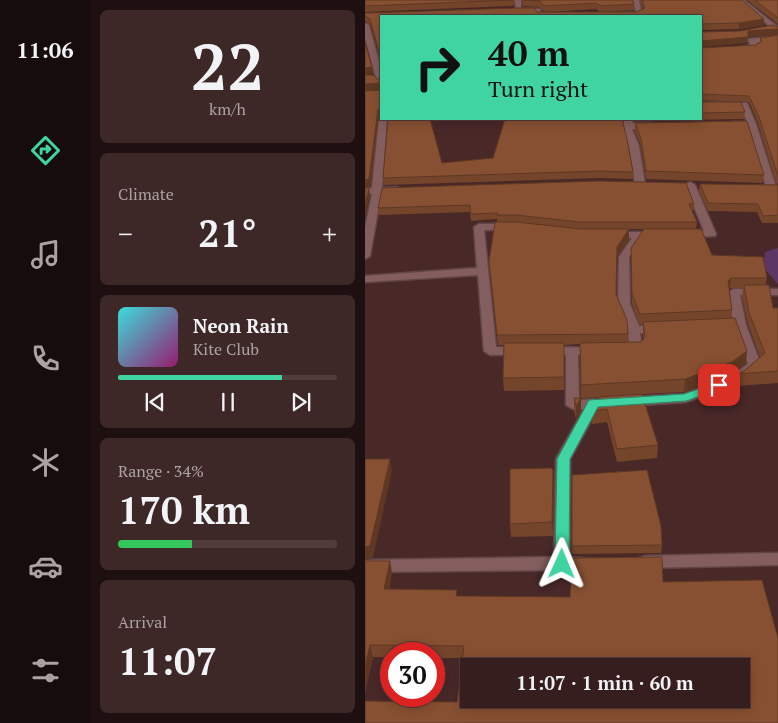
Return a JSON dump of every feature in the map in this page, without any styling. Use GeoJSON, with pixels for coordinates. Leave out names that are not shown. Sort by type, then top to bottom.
{"type":"FeatureCollection","features":[{"type":"Feature","properties":{"kind":"street"},"geometry":{"type":"LineString","coordinates":[[518,0],[518,10]]}},
{"type":"Feature","properties":{"kind":"street"},"geometry":{"type":"LineString","coordinates":[[598,15],[640,14],[636,0]]}},
{"type":"Feature","properties":{"kind":"street"},"geometry":{"type":"LineString","coordinates":[[740,0],[773,29]]}},
{"type":"Feature","properties":{"kind":"street"},"geometry":{"type":"LineString","coordinates":[[508,10],[539,10],[540,15]]}},
{"type":"Feature","properties":{"kind":"street"},"geometry":{"type":"LineString","coordinates":[[365,25],[367,38],[379,67],[378,79]]}},
{"type":"Feature","properties":{"kind":"street"},"geometry":{"type":"LineString","coordinates":[[738,48],[755,47],[751,41],[778,38]]}},
{"type":"Feature","properties":{"kind":"street"},"geometry":{"type":"LineString","coordinates":[[702,104],[744,105],[752,124],[770,187]]}},
{"type":"Feature","properties":{"kind":"street"},"geometry":{"type":"LineString","coordinates":[[365,256],[377,191],[383,120]]}},
{"type":"Feature","properties":{"kind":"street"},"geometry":{"type":"LineString","coordinates":[[641,184],[628,122],[662,126]]}},
{"type":"Feature","properties":{"kind":"street"},"geometry":{"type":"LineString","coordinates":[[725,125],[752,124]]}},
{"type":"Feature","properties":{"kind":"street"},"geometry":{"type":"LineString","coordinates":[[599,234],[711,234],[690,185]]}},
{"type":"Feature","properties":{"kind":"street"},"geometry":{"type":"LineString","coordinates":[[365,191],[404,190]]}},
{"type":"Feature","properties":{"kind":"street"},"geometry":{"type":"LineString","coordinates":[[525,228],[479,227],[490,351],[636,350],[634,330],[624,304],[624,257],[639,235]]}},
{"type":"Feature","properties":{"kind":"street"},"geometry":{"type":"LineString","coordinates":[[365,279],[483,271]]}},
{"type":"Feature","properties":{"kind":"street"},"geometry":{"type":"LineString","coordinates":[[572,351],[573,405],[686,398],[736,379],[755,365],[740,325],[734,292],[778,292]]}},
{"type":"Feature","properties":{"kind":"street"},"geometry":{"type":"LineString","coordinates":[[711,326],[740,325]]}},
{"type":"Feature","properties":{"kind":"street"},"geometry":{"type":"LineString","coordinates":[[634,330],[673,328]]}},
{"type":"Feature","properties":{"kind":"street"},"geometry":{"type":"LineString","coordinates":[[562,564],[563,459],[594,403]]}},
{"type":"Feature","properties":{"kind":"street"},"geometry":{"type":"LineString","coordinates":[[631,562],[778,560]]}},
{"type":"Feature","properties":{"kind":"street"},"geometry":{"type":"LineString","coordinates":[[365,566],[601,563]]}},
{"type":"Feature","properties":{"kind":"shaded area"},"geometry":{"type":"Polygon","coordinates":[[[778,248],[778,284],[763,267],[765,252],[778,248]]]}},
{"type":"Feature","properties":{"kind":"building"},"geometry":{"type":"Polygon","coordinates":[[[365,0],[513,0],[365,6],[365,0]]]}},
{"type":"Feature","properties":{"kind":"building"},"geometry":{"type":"Polygon","coordinates":[[[523,0],[633,0],[634,4],[601,6],[596,3],[544,6],[540,1],[523,0]]]}},
{"type":"Feature","properties":{"kind":"building"},"geometry":{"type":"Polygon","coordinates":[[[642,0],[742,0],[764,19],[739,23],[702,24],[702,15],[380,15],[380,55],[370,19],[365,16],[365,13],[518,8],[534,8],[537,12],[636,12],[645,8],[642,0]]]}},
{"type":"Feature","properties":{"kind":"building"},"geometry":{"type":"Polygon","coordinates":[[[755,0],[778,0],[778,18],[755,0]]]}},
{"type":"Feature","properties":{"kind":"building"},"geometry":{"type":"Polygon","coordinates":[[[772,25],[778,27],[778,29],[748,31],[748,37],[702,41],[702,32],[740,31],[772,25]]]}},
{"type":"Feature","properties":{"kind":"building"},"geometry":{"type":"Polygon","coordinates":[[[778,35],[778,176],[759,117],[749,96],[702,94],[702,48],[756,45],[762,41],[760,38],[778,35]]]}},
{"type":"Feature","properties":{"kind":"building"},"geometry":{"type":"Polygon","coordinates":[[[365,42],[372,67],[365,68],[365,42]]]}},
{"type":"Feature","properties":{"kind":"building"},"geometry":{"type":"Polygon","coordinates":[[[365,75],[374,75],[377,79],[380,79],[380,83],[365,84],[365,75]]]}},
{"type":"Feature","properties":{"kind":"building"},"geometry":{"type":"Polygon","coordinates":[[[380,90],[380,110],[378,109],[369,179],[365,180],[365,91],[380,90]]]}},
{"type":"Feature","properties":{"kind":"building"},"geometry":{"type":"Polygon","coordinates":[[[702,102],[741,102],[745,112],[702,113],[702,102]]]}},
{"type":"Feature","properties":{"kind":"building"},"geometry":{"type":"Polygon","coordinates":[[[388,120],[430,120],[442,163],[493,158],[505,120],[622,120],[633,172],[599,171],[383,178],[388,120]]]}},
{"type":"Feature","properties":{"kind":"building"},"geometry":{"type":"Polygon","coordinates":[[[747,121],[764,175],[646,171],[641,138],[635,123],[747,121]]]}},
{"type":"Feature","properties":{"kind":"building"},"geometry":{"type":"Polygon","coordinates":[[[599,181],[686,183],[694,204],[689,204],[697,222],[580,222],[516,215],[497,215],[498,213],[471,214],[470,205],[378,208],[382,188],[599,181]]]}},
{"type":"Feature","properties":{"kind":"building"},"geometry":{"type":"Polygon","coordinates":[[[700,184],[778,185],[778,215],[763,216],[758,204],[708,203],[700,184]]]}},
{"type":"Feature","properties":{"kind":"building"},"geometry":{"type":"Polygon","coordinates":[[[365,188],[369,188],[365,206],[365,188]]]}},
{"type":"Feature","properties":{"kind":"building"},"geometry":{"type":"Polygon","coordinates":[[[495,222],[516,222],[580,229],[629,229],[617,247],[616,294],[627,320],[628,334],[497,335],[489,261],[495,222]]]}},
{"type":"Feature","properties":{"kind":"building"},"geometry":{"type":"Polygon","coordinates":[[[644,229],[701,229],[712,255],[763,257],[767,278],[731,278],[728,281],[732,310],[640,314],[632,294],[631,248],[644,229]]]}},
{"type":"Feature","properties":{"kind":"building"},"geometry":{"type":"Polygon","coordinates":[[[744,285],[769,285],[773,308],[778,308],[778,371],[737,374],[744,371],[765,353],[749,313],[744,285]]]}},
{"type":"Feature","properties":{"kind":"building"},"geometry":{"type":"Polygon","coordinates":[[[735,318],[747,351],[732,362],[685,379],[581,385],[580,343],[641,342],[645,337],[643,322],[735,318]]]}},
{"type":"Feature","properties":{"kind":"building"},"geometry":{"type":"Polygon","coordinates":[[[504,343],[564,343],[564,377],[503,378],[504,343]]]}},
{"type":"Feature","properties":{"kind":"building"},"geometry":{"type":"Polygon","coordinates":[[[642,394],[658,445],[617,449],[607,409],[592,411],[599,397],[642,394]]]}},
{"type":"Feature","properties":{"kind":"building"},"geometry":{"type":"Polygon","coordinates":[[[574,398],[581,398],[576,406],[574,398]]]}},
{"type":"Feature","properties":{"kind":"building"},"geometry":{"type":"Polygon","coordinates":[[[365,459],[390,459],[370,546],[365,547],[365,459]]]}},
{"type":"Feature","properties":{"kind":"building"},"geometry":{"type":"Polygon","coordinates":[[[551,468],[553,470],[552,522],[510,524],[510,469],[551,468]]]}},
{"type":"Feature","properties":{"kind":"building"},"geometry":{"type":"Polygon","coordinates":[[[647,470],[661,526],[662,545],[572,546],[572,475],[647,470]]]}},
{"type":"Feature","properties":{"kind":"building"},"geometry":{"type":"Polygon","coordinates":[[[662,557],[663,582],[762,580],[778,638],[778,723],[365,723],[365,701],[380,701],[380,707],[445,707],[445,702],[457,702],[460,678],[460,708],[750,708],[750,658],[462,658],[464,646],[445,646],[445,642],[380,642],[380,645],[370,645],[365,668],[365,561],[390,561],[384,589],[457,590],[456,596],[570,597],[572,558],[662,557]]]}},
{"type":"Feature","properties":{"kind":"route"},"geometry":{"type":"LineString","coordinates":[[562,564],[563,459],[594,403],[686,398],[719,385]]}}]}
